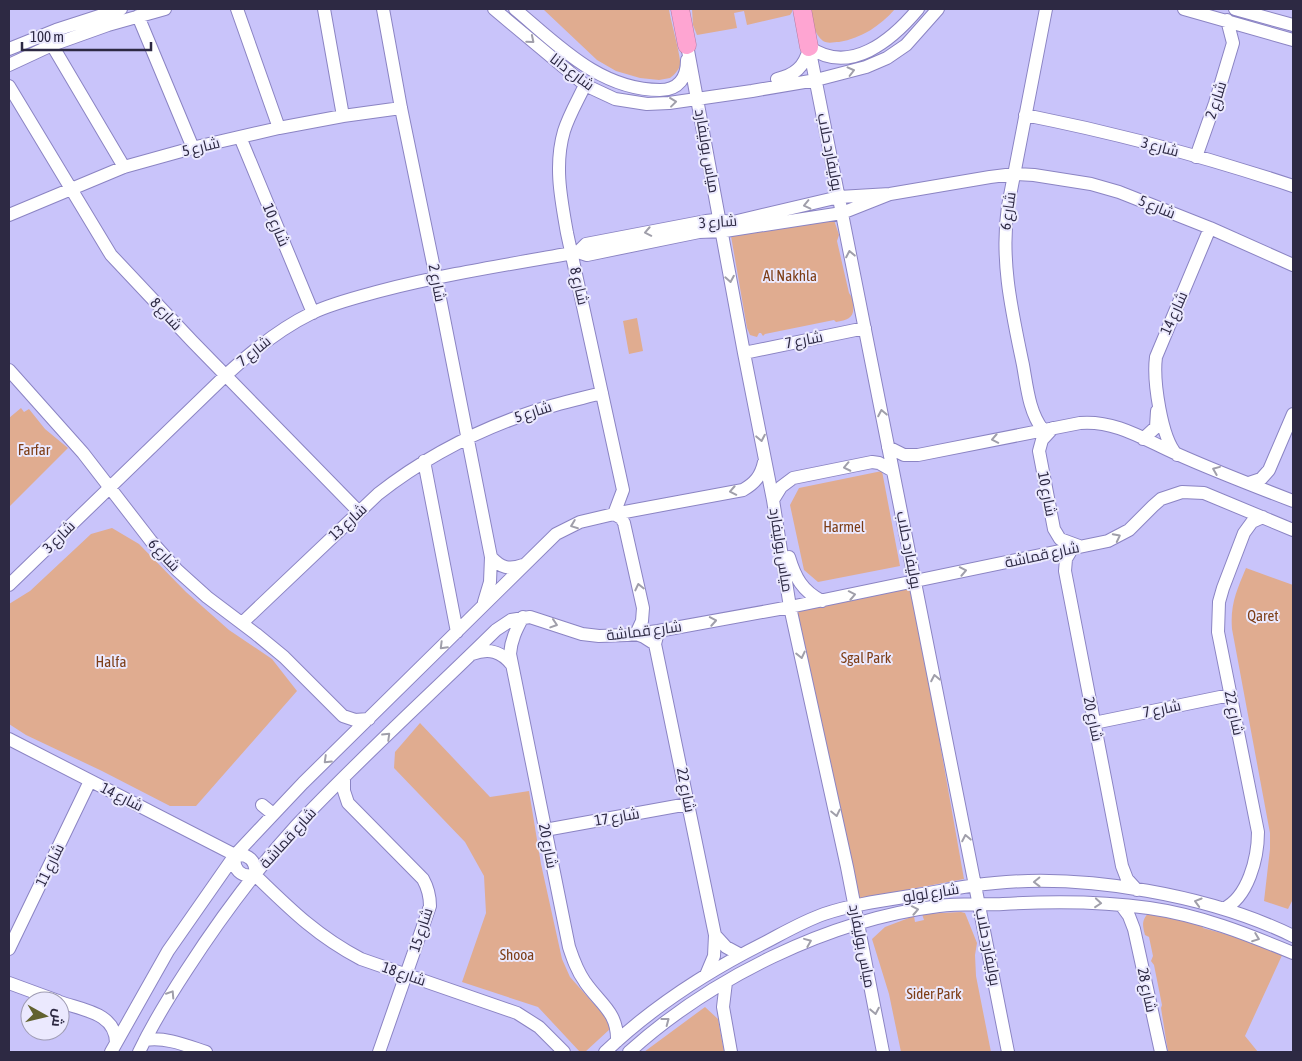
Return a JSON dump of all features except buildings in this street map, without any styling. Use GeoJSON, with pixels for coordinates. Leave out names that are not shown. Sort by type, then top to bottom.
{"type":"FeatureCollection","features":[{"type":"Feature","properties":{"kind":"highway"},"geometry":{"type":"LineString","coordinates":[[680,9],[687,45]]}},
{"type":"Feature","properties":{"kind":"highway"},"geometry":{"type":"LineString","coordinates":[[802,9],[809,47]]}},
{"type":"Feature","properties":{"kind":"street"},"geometry":{"type":"LineString","coordinates":[[9,48],[56,30],[121,9]]}},
{"type":"Feature","properties":{"kind":"street"},"geometry":{"type":"LineString","coordinates":[[12,64],[52,45],[138,16],[165,9]]}},
{"type":"Feature","properties":{"kind":"street"},"geometry":{"type":"LineString","coordinates":[[237,9],[279,128]]}},
{"type":"Feature","properties":{"kind":"street"},"geometry":{"type":"LineString","coordinates":[[324,9],[343,116]]}},
{"type":"Feature","properties":{"kind":"street","name":"شارع 2"},"geometry":{"type":"LineString","coordinates":[[383,9],[490,558],[490,582],[483,606]]}},
{"type":"Feature","properties":{"kind":"street","name":"شارع دانا"},"geometry":{"type":"LineString","coordinates":[[494,9],[585,85],[615,99],[636,104],[658,104],[752,91],[816,80],[866,67],[887,58],[914,37],[938,9]]}},
{"type":"Feature","properties":{"kind":"street","name":"شارع دانا"},"geometry":{"type":"LineString","coordinates":[[516,9],[584,66],[606,78],[634,88],[663,90],[677,86],[686,74],[687,45]]}},
{"type":"Feature","properties":{"kind":"street"},"geometry":{"type":"LineString","coordinates":[[809,47],[829,57],[844,58],[858,55],[886,40],[918,9]]}},
{"type":"Feature","properties":{"kind":"street","name":"شارع 6"},"geometry":{"type":"LineString","coordinates":[[1046,9],[1005,228],[1006,270],[1010,299],[1033,413],[1048,429]]}},
{"type":"Feature","properties":{"kind":"street"},"geometry":{"type":"LineString","coordinates":[[1184,9],[1293,40]]}},
{"type":"Feature","properties":{"kind":"street"},"geometry":{"type":"LineString","coordinates":[[1235,9],[1293,26]]}},
{"type":"Feature","properties":{"kind":"street"},"geometry":{"type":"LineString","coordinates":[[138,16],[193,148]]}},
{"type":"Feature","properties":{"kind":"street"},"geometry":{"type":"LineString","coordinates":[[1226,20],[1231,31],[1233,43]]}},
{"type":"Feature","properties":{"kind":"street"},"geometry":{"type":"LineString","coordinates":[[1233,43],[1243,34],[1254,28]]}},
{"type":"Feature","properties":{"kind":"street","name":"شارع 2"},"geometry":{"type":"LineString","coordinates":[[1196,157],[1233,43]]}},
{"type":"Feature","properties":{"kind":"street"},"geometry":{"type":"LineString","coordinates":[[52,45],[124,167]]}},
{"type":"Feature","properties":{"kind":"street","name":"مياس بوليفارد"},"geometry":{"type":"LineString","coordinates":[[687,45],[773,500],[790,607],[845,857],[883,1052]]}},
{"type":"Feature","properties":{"kind":"street","name":"شارع دانا"},"geometry":{"type":"LineString","coordinates":[[752,91],[762,84],[786,78],[798,71],[804,64],[809,47]]}},
{"type":"Feature","properties":{"kind":"street","name":"بوليفارد حلاب"},"geometry":{"type":"LineString","coordinates":[[809,47],[1008,1052]]}},
{"type":"Feature","properties":{"kind":"street","name":"شارع 8"},"geometry":{"type":"LineString","coordinates":[[12,64],[9,87],[111,255],[358,512]]}},
{"type":"Feature","properties":{"kind":"street","name":"شارع 8"},"geometry":{"type":"LineString","coordinates":[[585,85],[566,125],[562,142],[559,162],[560,192],[622,490]]}},
{"type":"Feature","properties":{"kind":"street","name":"شارع 5"},"geometry":{"type":"LineString","coordinates":[[9,215],[124,167],[193,148],[279,128],[401,108]]}},
{"type":"Feature","properties":{"kind":"street","name":"شارع 3"},"geometry":{"type":"LineString","coordinates":[[1026,115],[1123,136],[1293,186]]}},
{"type":"Feature","properties":{"kind":"street","name":"شارع 10"},"geometry":{"type":"LineString","coordinates":[[240,137],[313,313]]}},
{"type":"Feature","properties":{"kind":"street","name":"شارع 5"},"geometry":{"type":"LineString","coordinates":[[1014,174],[1043,176],[1091,184],[1146,202],[1293,265]]}},
{"type":"Feature","properties":{"kind":"street","name":"شارع 3"},"geometry":{"type":"LineString","coordinates":[[721,226],[839,197],[890,194],[979,178],[1014,174]]}},
{"type":"Feature","properties":{"kind":"street","name":"شارع 3"},"geometry":{"type":"LineString","coordinates":[[436,278],[574,252],[586,244],[703,221],[721,226],[842,213],[890,194]]}},
{"type":"Feature","properties":{"kind":"street","name":"شارع 14"},"geometry":{"type":"LineString","coordinates":[[1177,455],[1167,438],[1159,402],[1154,376],[1156,357],[1210,228]]}},
{"type":"Feature","properties":{"kind":"street","name":"شارع 7"},"geometry":{"type":"LineString","coordinates":[[109,487],[253,350],[283,329],[313,313],[373,293],[436,278]]}},
{"type":"Feature","properties":{"kind":"street","name":"شارع 7"},"geometry":{"type":"LineString","coordinates":[[744,353],[865,328]]}},
{"type":"Feature","properties":{"kind":"street","name":"شارع 6"},"geometry":{"type":"LineString","coordinates":[[9,370],[78,446],[151,542],[177,570],[207,597],[284,657],[343,716]]}},
{"type":"Feature","properties":{"kind":"street","name":"شارع 5"},"geometry":{"type":"LineString","coordinates":[[467,440],[488,429],[533,412],[602,393]]}},
{"type":"Feature","properties":{"kind":"street","name":"شارع 14"},"geometry":{"type":"LineString","coordinates":[[1143,439],[1156,427],[1159,402]]}},
{"type":"Feature","properties":{"kind":"street"},"geometry":{"type":"LineString","coordinates":[[1022,434],[1029,424],[1033,413]]}},
{"type":"Feature","properties":{"kind":"street"},"geometry":{"type":"LineString","coordinates":[[1249,483],[1261,479],[1270,470],[1293,414]]}},
{"type":"Feature","properties":{"kind":"street"},"geometry":{"type":"LineString","coordinates":[[888,447],[911,456],[1080,423],[1102,422],[1113,425],[1177,455],[1293,501]]}},
{"type":"Feature","properties":{"kind":"street","name":"شارع 10"},"geometry":{"type":"LineString","coordinates":[[1048,429],[1039,451],[1054,529],[1060,540],[1077,548]]}},
{"type":"Feature","properties":{"kind":"street","name":"شارع 13"},"geometry":{"type":"LineString","coordinates":[[242,623],[358,512],[399,477],[424,461],[467,440]]}},
{"type":"Feature","properties":{"kind":"street","name":"شارع قماشة"},"geometry":{"type":"LineString","coordinates":[[114,1048],[132,1012],[172,944],[235,855],[346,741],[556,534],[580,522],[614,514],[743,490],[758,478],[765,460]]}},
{"type":"Feature","properties":{"kind":"street"},"geometry":{"type":"LineString","coordinates":[[424,461],[457,632]]}},
{"type":"Feature","properties":{"kind":"street"},"geometry":{"type":"LineString","coordinates":[[773,500],[781,487],[793,478],[872,462],[879,463],[893,471]]}},
{"type":"Feature","properties":{"kind":"street"},"geometry":{"type":"LineString","coordinates":[[1270,470],[1271,484],[1278,495]]}},
{"type":"Feature","properties":{"kind":"street","name":"شارع 3"},"geometry":{"type":"LineString","coordinates":[[9,586],[109,487]]}},
{"type":"Feature","properties":{"kind":"street"},"geometry":{"type":"LineString","coordinates":[[647,507],[633,501],[622,490],[614,514],[621,518],[624,523],[644,608],[642,621],[636,634],[655,644]]}},
{"type":"Feature","properties":{"kind":"street","name":"شارع قماشة"},"geometry":{"type":"LineString","coordinates":[[139,1052],[157,1016],[210,934],[255,875],[323,799],[504,623],[523,617],[536,619],[591,636],[611,636],[658,631],[822,601],[1108,541],[1123,534],[1153,506],[1171,494],[1182,492],[1198,492],[1293,530]]}},
{"type":"Feature","properties":{"kind":"street"},"geometry":{"type":"LineString","coordinates":[[1237,506],[1244,518],[1244,533]]}},
{"type":"Feature","properties":{"kind":"street","name":"شارع 22"},"geometry":{"type":"LineString","coordinates":[[1242,894],[1256,855],[1258,832],[1218,632],[1218,617],[1223,588],[1244,533],[1252,522],[1263,517]]}},
{"type":"Feature","properties":{"kind":"street"},"geometry":{"type":"LineString","coordinates":[[779,539],[788,554],[797,580],[812,596],[822,601]]}},
{"type":"Feature","properties":{"kind":"street","name":"شارع 20"},"geometry":{"type":"LineString","coordinates":[[1077,548],[1066,559],[1065,571],[1122,866],[1127,879],[1137,890]]}},
{"type":"Feature","properties":{"kind":"street"},"geometry":{"type":"LineString","coordinates":[[1048,554],[1058,561],[1065,571]]}},
{"type":"Feature","properties":{"kind":"street"},"geometry":{"type":"LineString","coordinates":[[490,558],[506,568],[523,565]]}},
{"type":"Feature","properties":{"kind":"street","name":"شارع 20"},"geometry":{"type":"LineString","coordinates":[[523,617],[511,643],[510,654],[569,947],[575,964],[584,980],[612,1015],[617,1041]]}},
{"type":"Feature","properties":{"kind":"street","name":"شارع 22"},"geometry":{"type":"LineString","coordinates":[[658,631],[655,644],[715,935],[714,956],[706,975]]}},
{"type":"Feature","properties":{"kind":"street"},"geometry":{"type":"LineString","coordinates":[[472,654],[481,651],[499,653],[512,665]]}},
{"type":"Feature","properties":{"kind":"street","name":"شارع 7"},"geometry":{"type":"LineString","coordinates":[[1094,723],[1230,695]]}},
{"type":"Feature","properties":{"kind":"street"},"geometry":{"type":"LineString","coordinates":[[343,716],[356,720],[369,719]]}},
{"type":"Feature","properties":{"kind":"street"},"geometry":{"type":"LineString","coordinates":[[343,716],[346,728],[346,741]]}},
{"type":"Feature","properties":{"kind":"street","name":"شارع 14"},"geometry":{"type":"LineString","coordinates":[[9,739],[235,855],[244,854],[251,859],[255,866],[255,875]]}},
{"type":"Feature","properties":{"kind":"street"},"geometry":{"type":"LineString","coordinates":[[344,778],[344,791],[348,803]]}},
{"type":"Feature","properties":{"kind":"street","name":"شارع 11"},"geometry":{"type":"LineString","coordinates":[[9,949],[90,781]]}},
{"type":"Feature","properties":{"kind":"street"},"geometry":{"type":"LineString","coordinates":[[323,799],[336,799],[348,803]]}},
{"type":"Feature","properties":{"kind":"street","name":"شارع 15"},"geometry":{"type":"LineString","coordinates":[[348,803],[423,879],[430,897],[430,906],[378,1052]]}},
{"type":"Feature","properties":{"kind":"street","name":"شارع 17"},"geometry":{"type":"LineString","coordinates":[[545,830],[688,804]]}},
{"type":"Feature","properties":{"kind":"street"},"geometry":{"type":"LineString","coordinates":[[262,805],[273,814]]}},
{"type":"Feature","properties":{"kind":"street"},"geometry":{"type":"LineString","coordinates":[[1105,886],[1115,878],[1122,866]]}},
{"type":"Feature","properties":{"kind":"street","name":"شارع 18"},"geometry":{"type":"LineString","coordinates":[[255,875],[324,938],[361,959],[517,1014],[539,1027],[564,1052]]}},
{"type":"Feature","properties":{"kind":"street","name":"شارع لولو"},"geometry":{"type":"LineString","coordinates":[[606,1052],[638,1023],[706,975],[740,954],[804,922],[831,912],[886,900],[995,883],[1043,881],[1105,886],[1185,898],[1223,909],[1293,936]]}},
{"type":"Feature","properties":{"kind":"street"},"geometry":{"type":"LineString","coordinates":[[1223,909],[1242,894]]}},
{"type":"Feature","properties":{"kind":"street"},"geometry":{"type":"LineString","coordinates":[[1242,894],[1248,918]]}},
{"type":"Feature","properties":{"kind":"street","name":"شارع لولو"},"geometry":{"type":"LineString","coordinates":[[629,1052],[669,1018],[700,998],[726,982],[786,951],[812,940],[858,925],[892,915],[938,906],[1086,902],[1150,908],[1225,926],[1293,953]]}},
{"type":"Feature","properties":{"kind":"street","name":"شارع 28"},"geometry":{"type":"LineString","coordinates":[[1121,906],[1129,916],[1134,928],[1161,1052]]}},
{"type":"Feature","properties":{"kind":"street"},"geometry":{"type":"LineString","coordinates":[[1134,928],[1140,917],[1150,908]]}},
{"type":"Feature","properties":{"kind":"street"},"geometry":{"type":"LineString","coordinates":[[1281,930],[1293,922]]}},
{"type":"Feature","properties":{"kind":"street"},"geometry":{"type":"LineString","coordinates":[[715,935],[726,947],[740,954]]}},
{"type":"Feature","properties":{"kind":"street"},"geometry":{"type":"LineString","coordinates":[[726,982],[723,998],[724,1015],[731,1052]]}},
{"type":"Feature","properties":{"kind":"street"},"geometry":{"type":"LineString","coordinates":[[9,983],[31,991]]}},
{"type":"Feature","properties":{"kind":"street"},"geometry":{"type":"LineString","coordinates":[[700,998],[714,1004],[724,1015]]}},
{"type":"Feature","properties":{"kind":"street"},"geometry":{"type":"LineString","coordinates":[[999,1004],[1013,1015]]}},
{"type":"Feature","properties":{"kind":"street"},"geometry":{"type":"LineString","coordinates":[[70,1005],[108,1020],[113,1026],[116,1035],[114,1048]]}},
{"type":"Feature","properties":{"kind":"street"},"geometry":{"type":"LineString","coordinates":[[100,1016],[116,1016],[132,1012]]}},
{"type":"Feature","properties":{"kind":"street"},"geometry":{"type":"LineString","coordinates":[[612,1015],[625,1021],[638,1023]]}},
{"type":"Feature","properties":{"kind":"street"},"geometry":{"type":"LineString","coordinates":[[157,1016],[163,1030],[174,1041]]}},
{"type":"Feature","properties":{"kind":"street"},"geometry":{"type":"LineString","coordinates":[[145,1040],[174,1041],[206,1052]]}},
{"type":"Feature","properties":{"kind":"green space"},"geometry":{"type":"Polygon","coordinates":[[[543,9],[669,9],[679,55],[679,67],[670,78],[659,80],[640,78],[616,71],[597,60],[543,9]]]}},
{"type":"Feature","properties":{"kind":"green space"},"geometry":{"type":"Polygon","coordinates":[[[692,9],[792,9],[792,12],[790,15],[747,25],[744,11],[734,13],[737,28],[697,35],[693,25],[692,9]]]}},
{"type":"Feature","properties":{"kind":"green space"},"geometry":{"type":"Polygon","coordinates":[[[809,9],[895,9],[877,26],[863,34],[855,38],[829,43],[823,41],[817,34],[809,9]]]}},
{"type":"Feature","properties":{"kind":"green space","name":"Al Nakhla"},"geometry":{"type":"Polygon","coordinates":[[[834,220],[839,235],[837,241],[849,293],[853,301],[853,312],[850,318],[765,334],[763,336],[761,333],[757,337],[750,335],[747,328],[731,236],[834,220]]]}},
{"type":"Feature","properties":{"kind":"green space"},"geometry":{"type":"Polygon","coordinates":[[[637,318],[643,351],[629,354],[623,321],[637,318]]]}},
{"type":"Feature","properties":{"kind":"green space","name":"Farfar"},"geometry":{"type":"Polygon","coordinates":[[[21,408],[24,412],[29,409],[45,429],[68,448],[9,507],[9,418],[21,408]]]}},
{"type":"Feature","properties":{"kind":"green space","name":"Harmel"},"geometry":{"type":"Polygon","coordinates":[[[882,471],[900,566],[818,582],[804,570],[790,505],[799,488],[882,471]]]}},
{"type":"Feature","properties":{"kind":"green space","name":"Halfa"},"geometry":{"type":"Polygon","coordinates":[[[112,528],[139,544],[186,592],[229,630],[272,659],[297,691],[196,806],[170,806],[26,735],[9,724],[9,604],[30,591],[91,534],[112,528]]]}},
{"type":"Feature","properties":{"kind":"green space","name":"Qaret"},"geometry":{"type":"Polygon","coordinates":[[[1246,568],[1293,585],[1293,899],[1288,909],[1264,901],[1270,833],[1232,629],[1233,605],[1246,568]]]}},
{"type":"Feature","properties":{"kind":"green space","name":"Sgal Park"},"geometry":{"type":"Polygon","coordinates":[[[912,586],[964,879],[859,899],[797,610],[912,586]]]}},
{"type":"Feature","properties":{"kind":"green space","name":"Shooa"},"geometry":{"type":"Polygon","coordinates":[[[420,723],[490,797],[529,791],[541,864],[562,959],[570,977],[609,1021],[610,1029],[585,1052],[580,1052],[538,1007],[462,982],[486,913],[484,876],[465,842],[394,768],[395,752],[420,723]]]}},
{"type":"Feature","properties":{"kind":"green space"},"geometry":{"type":"Polygon","coordinates":[[[1149,912],[1200,921],[1203,928],[1236,937],[1239,935],[1284,951],[1245,1036],[1258,1052],[1168,1052],[1162,1005],[1154,965],[1151,961],[1153,956],[1149,937],[1145,935],[1143,928],[1143,922],[1149,912]]]}},
{"type":"Feature","properties":{"kind":"green space","name":"Sider Park"},"geometry":{"type":"Polygon","coordinates":[[[965,913],[977,943],[975,955],[976,976],[991,1052],[901,1052],[889,994],[872,939],[885,927],[914,916],[915,922],[924,920],[922,914],[965,913]]]}},
{"type":"Feature","properties":{"kind":"green space"},"geometry":{"type":"Polygon","coordinates":[[[705,1007],[718,1019],[724,1052],[644,1052],[705,1007]]]}}]}
